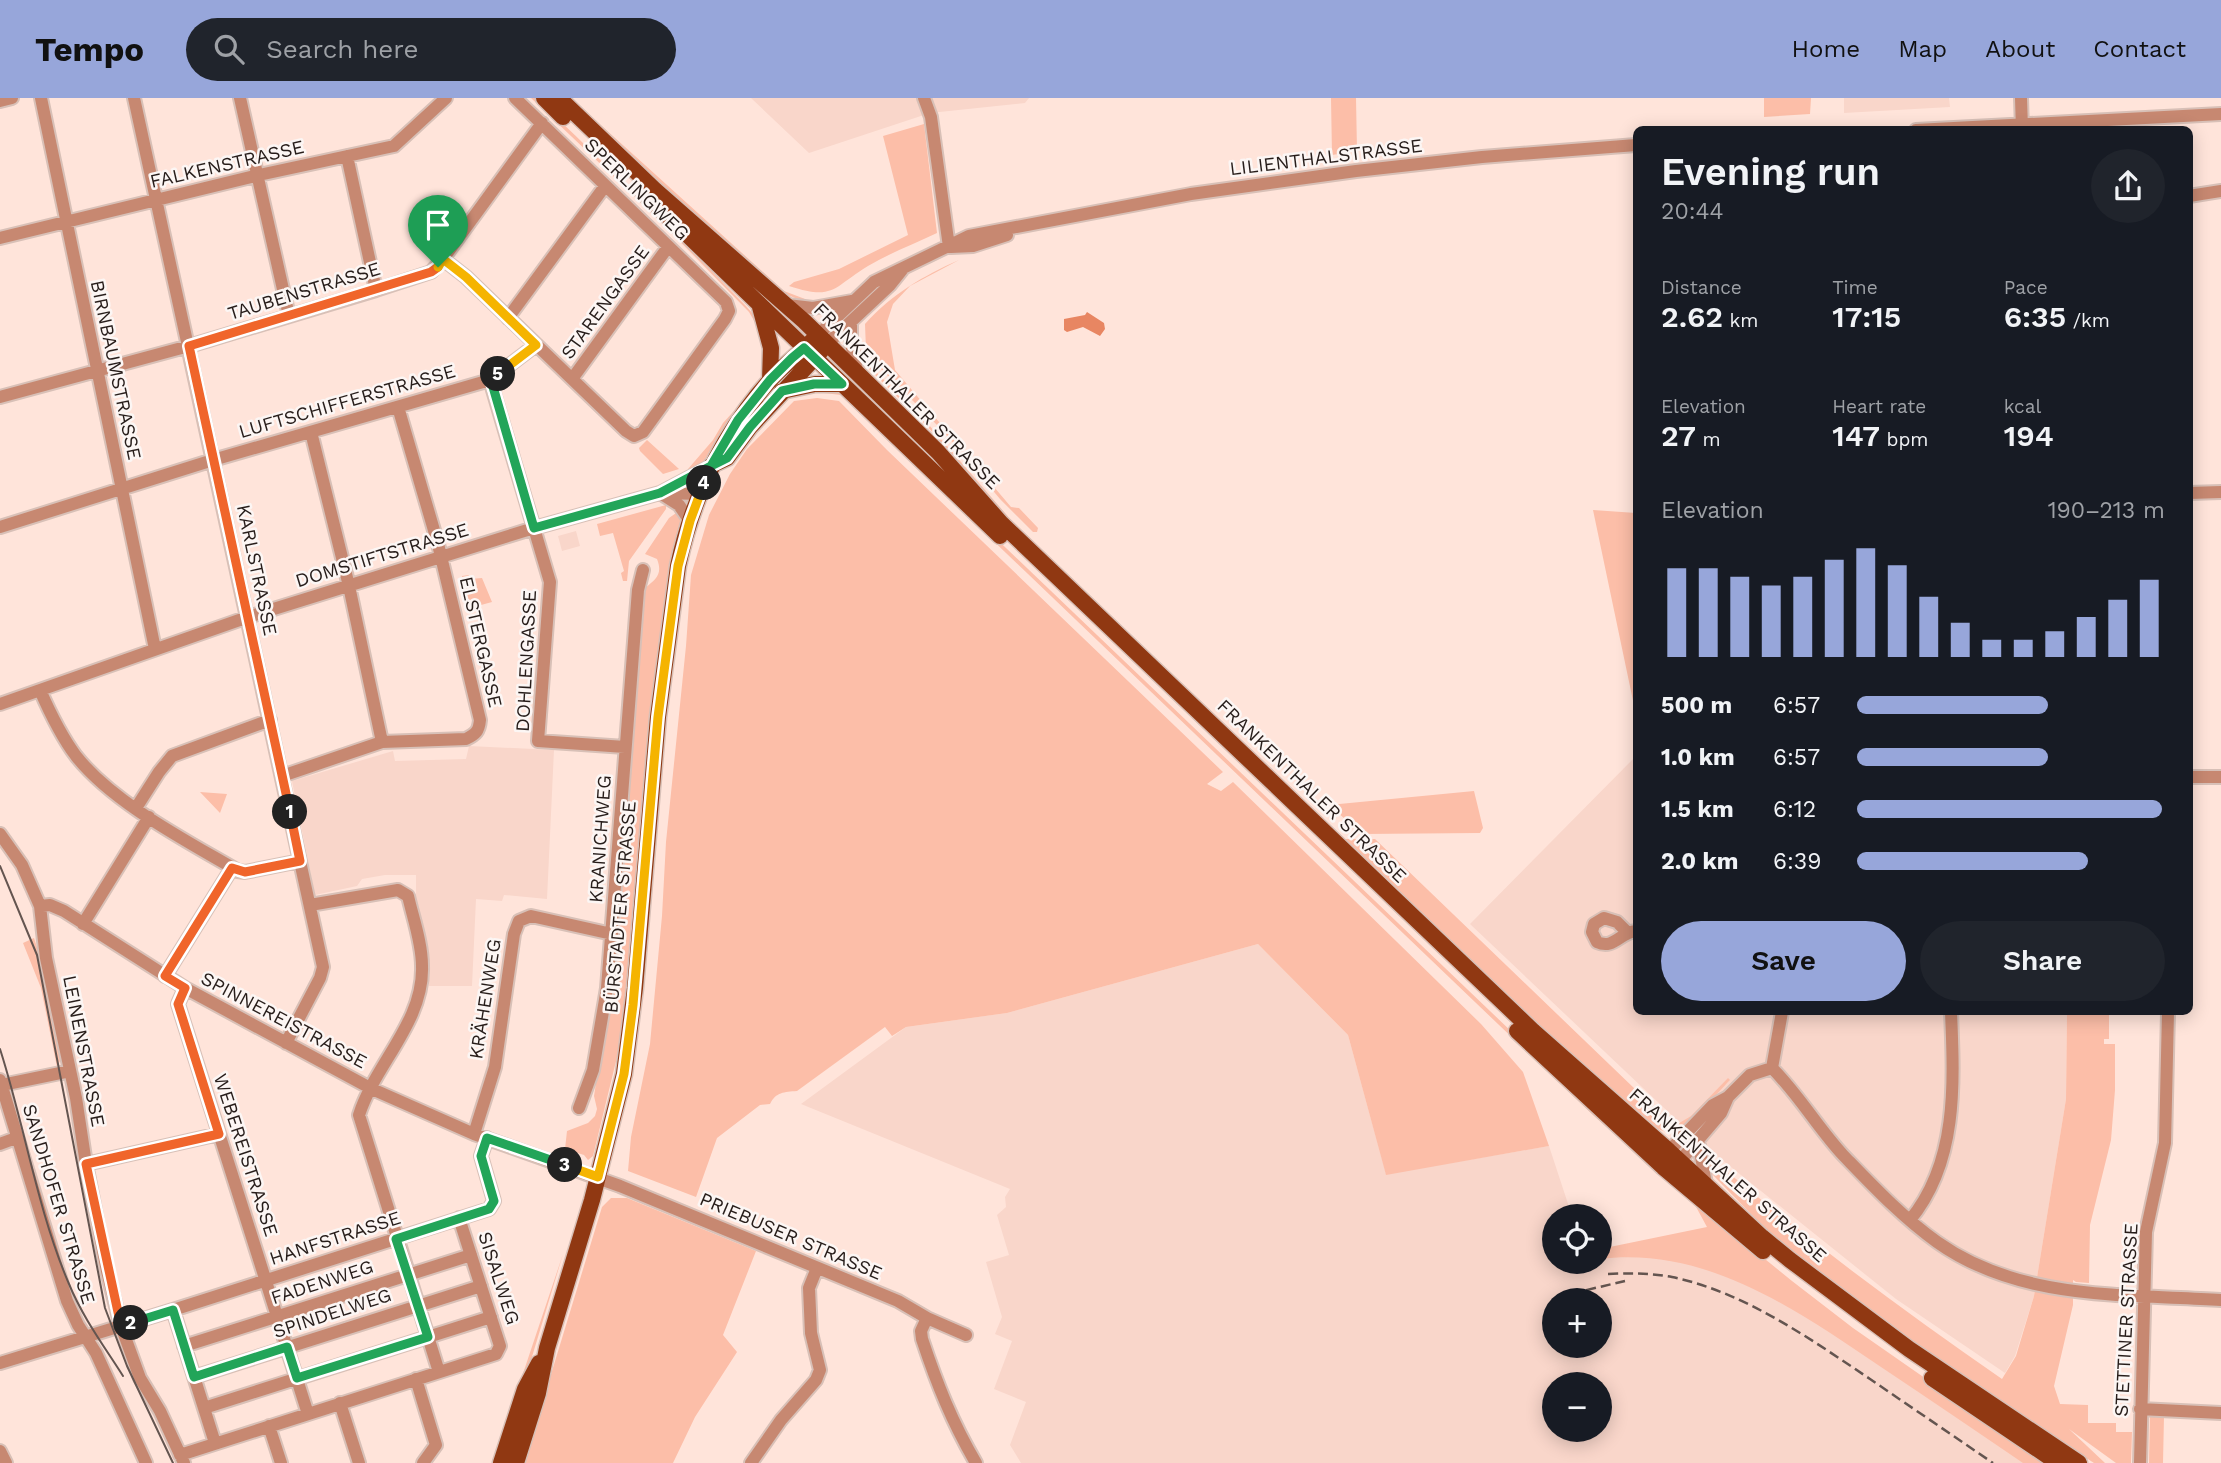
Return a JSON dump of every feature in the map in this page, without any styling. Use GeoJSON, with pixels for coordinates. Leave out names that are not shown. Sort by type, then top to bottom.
{"type":"FeatureCollection","features":[{"type":"Feature","properties":{"kind":"main road","name":"FRANKENTHALER STRASSE"},"geometry":{"type":"LineString","coordinates":[[544,98],[1505,1020],[1671,1159],[1706,1184],[1790,1261],[1909,1349],[2080,1463]]}},
{"type":"Feature","properties":{"kind":"main road","name":"FRANKENTHALER STRASSE"},"geometry":{"type":"LineString","coordinates":[[559,98],[655,190],[788,305],[938,452],[1001,523],[1784,1269],[1904,1359],[2058,1463]]}},
{"type":"Feature","properties":{"kind":"main road"},"geometry":{"type":"LineString","coordinates":[[759,305],[771,348],[776,385],[842,384]]}},
{"type":"Feature","properties":{"kind":"main road","name":"BÜRSTADTER STRASSE"},"geometry":{"type":"LineString","coordinates":[[517,1461],[538,1393],[547,1348],[598,1177],[624,1074],[635,988],[658,717],[678,566],[690,521],[711,466],[738,420],[823,339]]}},
{"type":"Feature","properties":{"kind":"main road","name":"BÜRSTADTER STRASSE"},"geometry":{"type":"LineString","coordinates":[[500,1463],[525,1389],[547,1348]]}},
{"type":"Feature","properties":{"kind":"street"},"geometry":{"type":"LineString","coordinates":[[0,101],[12,98]]}},
{"type":"Feature","properties":{"kind":"street","name":"BIRNBAUMSTRASSE"},"geometry":{"type":"LineString","coordinates":[[41,98],[155,649]]}},
{"type":"Feature","properties":{"kind":"street","name":"KARLSTRASSE"},"geometry":{"type":"LineString","coordinates":[[134,98],[323,967],[320,978],[286,1043]]}},
{"type":"Feature","properties":{"kind":"street"},"geometry":{"type":"LineString","coordinates":[[240,98],[289,316]]}},
{"type":"Feature","properties":{"kind":"street","name":"FALKENSTRASSE"},"geometry":{"type":"LineString","coordinates":[[0,238],[259,175],[394,146],[446,98]]}},
{"type":"Feature","properties":{"kind":"street","name":"SPERLINGWEG"},"geometry":{"type":"LineString","coordinates":[[515,98],[726,302],[729,311],[643,432],[634,436],[572,379]]}},
{"type":"Feature","properties":{"kind":"street"},"geometry":{"type":"LineString","coordinates":[[924,98],[931,117],[949,247]]}},
{"type":"Feature","properties":{"kind":"street"},"geometry":{"type":"LineString","coordinates":[[2021,98],[2022,126]]}},
{"type":"Feature","properties":{"kind":"street"},"geometry":{"type":"LineString","coordinates":[[2037,126],[2221,114]]}},
{"type":"Feature","properties":{"kind":"street"},"geometry":{"type":"LineString","coordinates":[[542,123],[443,259],[466,277],[572,379]]}},
{"type":"Feature","properties":{"kind":"street","name":"LILIENTHALSTRASSE"},"geometry":{"type":"LineString","coordinates":[[823,339],[852,301],[874,282],[969,236],[1191,194],[1356,171],[1482,157],[1633,145]]}},
{"type":"Feature","properties":{"kind":"street"},"geometry":{"type":"LineString","coordinates":[[347,156],[376,290]]}},
{"type":"Feature","properties":{"kind":"street"},"geometry":{"type":"LineString","coordinates":[[508,318],[605,186]]}},
{"type":"Feature","properties":{"kind":"street"},"geometry":{"type":"LineString","coordinates":[[2193,195],[2221,191]]}},
{"type":"Feature","properties":{"kind":"street","name":"STARENGASSE"},"geometry":{"type":"LineString","coordinates":[[572,379],[668,247]]}},
{"type":"Feature","properties":{"kind":"street","name":"TAUBENSTRASSE"},"geometry":{"type":"LineString","coordinates":[[0,397],[189,346],[376,290],[431,272],[443,259]]}},
{"type":"Feature","properties":{"kind":"street","name":"LILIENTHALSTRASSE"},"geometry":{"type":"LineString","coordinates":[[823,339],[851,322],[902,270]]}},
{"type":"Feature","properties":{"kind":"street"},"geometry":{"type":"LineString","coordinates":[[788,305],[813,308],[852,301]]}},
{"type":"Feature","properties":{"kind":"street"},"geometry":{"type":"LineString","coordinates":[[851,322],[851,344],[858,374]]}},
{"type":"Feature","properties":{"kind":"street","name":"LUFTSCHIFFERSTRASSE"},"geometry":{"type":"LineString","coordinates":[[0,527],[213,460],[491,380],[536,345]]}},
{"type":"Feature","properties":{"kind":"street","name":"DOHLENGASSE"},"geometry":{"type":"LineString","coordinates":[[491,380],[550,582],[538,741],[625,747]]}},
{"type":"Feature","properties":{"kind":"street","name":"ELSTERGASSE"},"geometry":{"type":"LineString","coordinates":[[282,776],[382,742],[466,739],[475,735],[479,728],[480,720],[441,556],[398,407]]}},
{"type":"Feature","properties":{"kind":"street"},"geometry":{"type":"LineString","coordinates":[[312,432],[349,586],[382,742]]}},
{"type":"Feature","properties":{"kind":"street"},"geometry":{"type":"LineString","coordinates":[[660,493],[711,466]]}},
{"type":"Feature","properties":{"kind":"street"},"geometry":{"type":"LineString","coordinates":[[2193,493],[2221,492]]}},
{"type":"Feature","properties":{"kind":"street"},"geometry":{"type":"LineString","coordinates":[[660,493],[700,494]]}},
{"type":"Feature","properties":{"kind":"street"},"geometry":{"type":"LineString","coordinates":[[660,493],[679,505],[690,521]]}},
{"type":"Feature","properties":{"kind":"street","name":"DOMSTIFTSTRASSE"},"geometry":{"type":"LineString","coordinates":[[0,705],[248,617],[534,528],[660,493]]}},
{"type":"Feature","properties":{"kind":"street","name":"KRANICHWEG"},"geometry":{"type":"LineString","coordinates":[[579,1108],[593,1070],[607,988],[638,590],[643,569]]}},
{"type":"Feature","properties":{"kind":"street"},"geometry":{"type":"LineString","coordinates":[[40,690],[62,736],[76,756],[111,791],[149,817],[232,868],[245,872],[300,861]]}},
{"type":"Feature","properties":{"kind":"street"},"geometry":{"type":"LineString","coordinates":[[136,808],[172,756],[270,720]]}},
{"type":"Feature","properties":{"kind":"street"},"geometry":{"type":"LineString","coordinates":[[2193,777],[2221,777]]}},
{"type":"Feature","properties":{"kind":"street"},"geometry":{"type":"LineString","coordinates":[[83,924],[149,817]]}},
{"type":"Feature","properties":{"kind":"street"},"geometry":{"type":"LineString","coordinates":[[0,834],[22,865],[40,906]]}},
{"type":"Feature","properties":{"kind":"street"},"geometry":{"type":"LineString","coordinates":[[165,976],[232,868]]}},
{"type":"Feature","properties":{"kind":"street"},"geometry":{"type":"LineString","coordinates":[[0,1363],[121,1326],[140,1378],[160,1411],[182,1459],[215,1443],[439,1372],[359,1119],[360,1110],[411,1017],[421,980],[422,964],[408,896],[398,890],[310,905]]}},
{"type":"Feature","properties":{"kind":"street","name":"SPINNEREISTRASSE"},"geometry":{"type":"LineString","coordinates":[[40,906],[50,905],[64,911],[185,988],[372,1089],[474,1133],[598,1177]]}},
{"type":"Feature","properties":{"kind":"street","name":"LEINENSTRASSE"},"geometry":{"type":"LineString","coordinates":[[40,906],[46,958],[121,1326]]}},
{"type":"Feature","properties":{"kind":"street","name":"KRÄHENWEG"},"geometry":{"type":"LineString","coordinates":[[474,1133],[495,1067],[514,934],[519,921],[531,916],[612,934]]}},
{"type":"Feature","properties":{"kind":"street","name":"WEBEREISTRASSE"},"geometry":{"type":"LineString","coordinates":[[185,988],[178,1004],[308,1414]]}},
{"type":"Feature","properties":{"kind":"street"},"geometry":{"type":"LineString","coordinates":[[1781,1015],[1772,1068],[1840,1152],[1884,1197],[1938,1243],[1990,1272],[2024,1283],[2084,1293],[2221,1300]]}},
{"type":"Feature","properties":{"kind":"street"},"geometry":{"type":"LineString","coordinates":[[1910,1220],[1925,1203],[1943,1157],[1952,1113],[1954,1072],[1951,1015]]}},
{"type":"Feature","properties":{"kind":"street","name":"STETTINER STRASSE"},"geometry":{"type":"LineString","coordinates":[[2140,1463],[2142,1295],[2146,1232],[2165,1143],[2168,1015]]}},
{"type":"Feature","properties":{"kind":"street"},"geometry":{"type":"LineString","coordinates":[[1671,1159],[1713,1105],[1728,1097],[1750,1075],[1772,1068]]}},
{"type":"Feature","properties":{"kind":"street"},"geometry":{"type":"LineString","coordinates":[[1,1083],[70,1071]]}},
{"type":"Feature","properties":{"kind":"street","name":"SANDHOFER STRASSE"},"geometry":{"type":"LineString","coordinates":[[1,1083],[67,1301],[96,1353],[141,1462]]}},
{"type":"Feature","properties":{"kind":"street"},"geometry":{"type":"LineString","coordinates":[[1671,1159],[1699,1140],[1721,1113],[1728,1097]]}},
{"type":"Feature","properties":{"kind":"street"},"geometry":{"type":"LineString","coordinates":[[86,1164],[219,1134]]}},
{"type":"Feature","properties":{"kind":"street"},"geometry":{"type":"LineString","coordinates":[[0,1144],[16,1138]]}},
{"type":"Feature","properties":{"kind":"street","name":"HANFSTRASSE"},"geometry":{"type":"LineString","coordinates":[[121,1326],[489,1209],[494,1201],[481,1156],[487,1138]]}},
{"type":"Feature","properties":{"kind":"street"},"geometry":{"type":"LineString","coordinates":[[1699,1140],[1706,1184]]}},
{"type":"Feature","properties":{"kind":"street","name":"PRIEBUSER STRASSE"},"geometry":{"type":"LineString","coordinates":[[598,1177],[898,1301],[927,1318],[966,1335]]}},
{"type":"Feature","properties":{"kind":"street","name":"SISALWEG"},"geometry":{"type":"LineString","coordinates":[[439,1372],[499,1351],[491,1317],[459,1218]]}},
{"type":"Feature","properties":{"kind":"street","name":"FADENWEG"},"geometry":{"type":"LineString","coordinates":[[184,1346],[471,1255]]}},
{"type":"Feature","properties":{"kind":"street"},"geometry":{"type":"LineString","coordinates":[[751,1463],[780,1420],[816,1380],[820,1370],[810,1320],[809,1288],[817,1268]]}},
{"type":"Feature","properties":{"kind":"street","name":"SPINDELWEG"},"geometry":{"type":"LineString","coordinates":[[194,1377],[481,1286]]}},
{"type":"Feature","properties":{"kind":"street"},"geometry":{"type":"LineString","coordinates":[[173,1310],[215,1443]]}},
{"type":"Feature","properties":{"kind":"street"},"geometry":{"type":"LineString","coordinates":[[204,1408],[491,1317]]}},
{"type":"Feature","properties":{"kind":"street"},"geometry":{"type":"LineString","coordinates":[[927,1318],[921,1331],[922,1339],[942,1398],[958,1434],[976,1463]]}},
{"type":"Feature","properties":{"kind":"street"},"geometry":{"type":"LineString","coordinates":[[416,1379],[436,1445],[423,1463]]}},
{"type":"Feature","properties":{"kind":"street"},"geometry":{"type":"LineString","coordinates":[[340,1404],[359,1463]]}},
{"type":"Feature","properties":{"kind":"street"},"geometry":{"type":"LineString","coordinates":[[2140,1409],[2221,1413]]}},
{"type":"Feature","properties":{"kind":"street"},"geometry":{"type":"LineString","coordinates":[[268,1426],[281,1463]]}},
{"type":"Feature","properties":{"kind":"street"},"geometry":{"type":"LineString","coordinates":[[0,1451],[6,1463]]}},
{"type":"Feature","properties":{"kind":"shaded area"},"geometry":{"type":"Polygon","coordinates":[[[531,98],[536,98],[563,124],[746,306],[754,315],[760,331],[749,312],[652,213],[531,98]]]}},
{"type":"Feature","properties":{"kind":"shaded area"},"geometry":{"type":"Polygon","coordinates":[[[567,98],[571,98],[784,291],[805,299],[807,303],[783,293],[669,197],[567,98]]]}},
{"type":"Feature","properties":{"kind":"shaded area"},"geometry":{"type":"Polygon","coordinates":[[[751,98],[1029,98],[1025,103],[930,113],[809,153],[751,98]]]}},
{"type":"Feature","properties":{"kind":"shaded area"},"geometry":{"type":"Polygon","coordinates":[[[1331,98],[1356,98],[1357,151],[1332,155],[1331,98]]]}},
{"type":"Feature","properties":{"kind":"shaded area"},"geometry":{"type":"Polygon","coordinates":[[[1764,98],[1811,98],[1810,114],[1764,117],[1764,98]]]}},
{"type":"Feature","properties":{"kind":"shaded area"},"geometry":{"type":"Polygon","coordinates":[[[1844,98],[1949,98],[1950,107],[1844,113],[1844,98]]]}},
{"type":"Feature","properties":{"kind":"shaded area"},"geometry":{"type":"Polygon","coordinates":[[[924,124],[937,233],[876,261],[833,290],[816,292],[789,286],[794,282],[839,269],[908,235],[883,136],[924,124]]]}},
{"type":"Feature","properties":{"kind":"shaded area"},"geometry":{"type":"Polygon","coordinates":[[[909,287],[893,304],[887,322],[895,370],[1011,507],[1019,508],[1038,528],[1037,532],[1033,532],[1000,499],[943,431],[873,361],[866,350],[865,324],[909,287]]]}},
{"type":"Feature","properties":{"kind":"shaded area"},"geometry":{"type":"Polygon","coordinates":[[[1087,312],[1104,323],[1105,329],[1100,336],[1083,327],[1067,332],[1064,330],[1064,319],[1085,315],[1087,312]]]}},
{"type":"Feature","properties":{"kind":"shaded area"},"geometry":{"type":"Polygon","coordinates":[[[859,351],[867,363],[929,425],[1011,520],[1344,839],[1375,839],[1662,1115],[1671,1128],[1691,1116],[1728,1078],[1730,1080],[1694,1118],[1677,1129],[1663,1131],[1645,1120],[1537,1027],[1016,529],[927,426],[864,364],[859,351]]]}},
{"type":"Feature","properties":{"kind":"shaded area"},"geometry":{"type":"Polygon","coordinates":[[[765,358],[766,375],[720,434],[705,460],[691,474],[688,469],[713,440],[723,423],[760,382],[765,358]]]}},
{"type":"Feature","properties":{"kind":"shaded area"},"geometry":{"type":"Polygon","coordinates":[[[815,390],[843,392],[1606,1122],[1696,1203],[1853,1328],[2047,1463],[2023,1463],[1816,1324],[1749,1287],[1714,1272],[1677,1262],[1612,1259],[1612,1247],[1707,1227],[1695,1205],[1593,1115],[841,395],[815,390]]]}},
{"type":"Feature","properties":{"kind":"shaded area"},"geometry":{"type":"Polygon","coordinates":[[[817,398],[839,401],[1223,772],[1207,784],[1221,791],[1233,782],[1481,1024],[1523,1072],[1549,1146],[1386,1175],[1348,1035],[1258,944],[1007,1013],[906,1027],[892,1036],[885,1027],[797,1091],[781,1093],[770,1104],[760,1105],[717,1138],[696,1197],[628,1171],[631,1137],[650,1044],[691,575],[709,515],[730,474],[747,449],[794,401],[817,398]]]}},
{"type":"Feature","properties":{"kind":"shaded area"},"geometry":{"type":"Polygon","coordinates":[[[647,440],[679,469],[663,474],[640,451],[639,448],[647,440]]]}},
{"type":"Feature","properties":{"kind":"shaded area"},"geometry":{"type":"Polygon","coordinates":[[[666,505],[666,509],[629,561],[627,581],[623,581],[621,573],[624,571],[613,533],[600,536],[597,524],[666,505]]]}},
{"type":"Feature","properties":{"kind":"shaded area"},"geometry":{"type":"Polygon","coordinates":[[[1593,510],[1633,513],[1633,701],[1593,510]]]}},
{"type":"Feature","properties":{"kind":"shaded area"},"geometry":{"type":"Polygon","coordinates":[[[679,511],[681,516],[625,1009],[618,1053],[593,1156],[588,1160],[584,1155],[565,1149],[567,1131],[588,1123],[595,1116],[597,1109],[594,1096],[609,1015],[620,930],[632,736],[645,588],[659,572],[657,559],[645,554],[669,518],[679,511]]]}},
{"type":"Feature","properties":{"kind":"shaded area"},"geometry":{"type":"Polygon","coordinates":[[[576,531],[580,546],[562,551],[558,536],[576,531]]]}},
{"type":"Feature","properties":{"kind":"shaded area"},"geometry":{"type":"Polygon","coordinates":[[[469,575],[470,579],[482,578],[492,602],[470,608],[462,576],[469,575]]]}},
{"type":"Feature","properties":{"kind":"shaded area"},"geometry":{"type":"Polygon","coordinates":[[[469,746],[554,750],[547,899],[504,895],[502,901],[476,899],[472,986],[429,986],[428,954],[416,899],[416,875],[385,875],[362,879],[357,886],[315,895],[292,781],[393,751],[395,761],[466,759],[469,746]]]}},
{"type":"Feature","properties":{"kind":"shaded area"},"geometry":{"type":"Polygon","coordinates":[[[1633,759],[1633,1015],[2067,1015],[2066,1099],[2034,1296],[2015,1356],[2005,1373],[1896,1299],[1701,1143],[1470,924],[1633,759]]]}},
{"type":"Feature","properties":{"kind":"shaded area"},"geometry":{"type":"Polygon","coordinates":[[[1474,791],[1483,828],[1480,833],[1362,834],[1329,805],[1474,791]]]}},
{"type":"Feature","properties":{"kind":"shaded area"},"geometry":{"type":"Polygon","coordinates":[[[200,792],[227,794],[220,813],[200,792]]]}},
{"type":"Feature","properties":{"kind":"shaded area"},"geometry":{"type":"Polygon","coordinates":[[[34,938],[62,1057],[57,1067],[41,988],[23,943],[34,938]]]}},
{"type":"Feature","properties":{"kind":"shaded area"},"geometry":{"type":"Polygon","coordinates":[[[1258,944],[1348,1035],[1386,1174],[1549,1146],[1568,1204],[1542,1204],[1542,1274],[1612,1274],[1612,1248],[1709,1229],[2026,1463],[1021,1463],[1010,1445],[1026,1402],[994,1389],[1012,1341],[995,1334],[1002,1317],[986,1262],[1009,1255],[997,1215],[1006,1207],[1005,1197],[1010,1189],[801,1104],[906,1027],[1007,1013],[1258,944]]]}},
{"type":"Feature","properties":{"kind":"shaded area"},"geometry":{"type":"Polygon","coordinates":[[[2067,1015],[2109,1015],[2109,1039],[2104,1039],[2104,1044],[2115,1044],[2111,1140],[2090,1225],[2089,1283],[2073,1280],[2073,1305],[2054,1386],[2060,1404],[2088,1405],[2088,1423],[2116,1423],[2116,1432],[2132,1432],[2131,1463],[2116,1463],[2069,1429],[2105,1463],[2094,1463],[1912,1345],[1780,1244],[1712,1174],[1705,1161],[1718,1164],[1857,1275],[2002,1379],[2016,1356],[2034,1296],[2066,1099],[2067,1015]]]}},
{"type":"Feature","properties":{"kind":"shaded area"},"geometry":{"type":"Polygon","coordinates":[[[611,1198],[627,1198],[756,1251],[723,1335],[737,1352],[695,1417],[673,1463],[524,1463],[602,1207],[611,1198]]]}},
{"type":"Feature","properties":{"kind":"shaded area"},"geometry":{"type":"Polygon","coordinates":[[[563,1254],[509,1433],[496,1463],[493,1463],[563,1254]]]}},
{"type":"Feature","properties":{"kind":"shaded area"},"geometry":{"type":"Polygon","coordinates":[[[2150,1416],[2164,1416],[2163,1463],[2149,1463],[2150,1416]]]}},
{"type":"Feature","properties":{"kind":"tram line"},"geometry":{"type":"LineString","coordinates":[[0,866],[37,955],[105,1308],[127,1366],[173,1463]]}},
{"type":"Feature","properties":{"kind":"tram line"},"geometry":{"type":"LineString","coordinates":[[0,1049],[58,1256],[81,1308],[123,1376]]}},
{"type":"Feature","properties":{"kind":"railway"},"geometry":{"type":"LineString","coordinates":[[1612,1274],[1672,1277],[1699,1284],[1750,1305],[1823,1348],[1993,1463]]}},
{"type":"Feature","properties":{"kind":"railway"},"geometry":{"type":"LineString","coordinates":[[1595,1288],[1625,1281]]}},
{"type":"Feature","properties":{"kind":"route"},"geometry":{"type":"LineString","coordinates":[[438,267],[431,272],[376,290],[189,346],[300,861],[245,872],[232,868],[165,976],[185,988],[178,1004],[219,1134],[86,1164],[121,1326],[173,1310],[194,1377],[287,1347],[297,1378],[428,1337],[396,1239],[489,1209],[494,1201],[481,1156],[487,1138],[598,1177],[624,1074],[635,988],[658,717],[683,543],[711,466],[727,458],[782,391],[814,384],[842,384],[804,348],[770,380],[738,420],[711,466],[660,493],[534,528],[491,380],[536,345],[466,277],[443,259],[438,267]]}}]}
